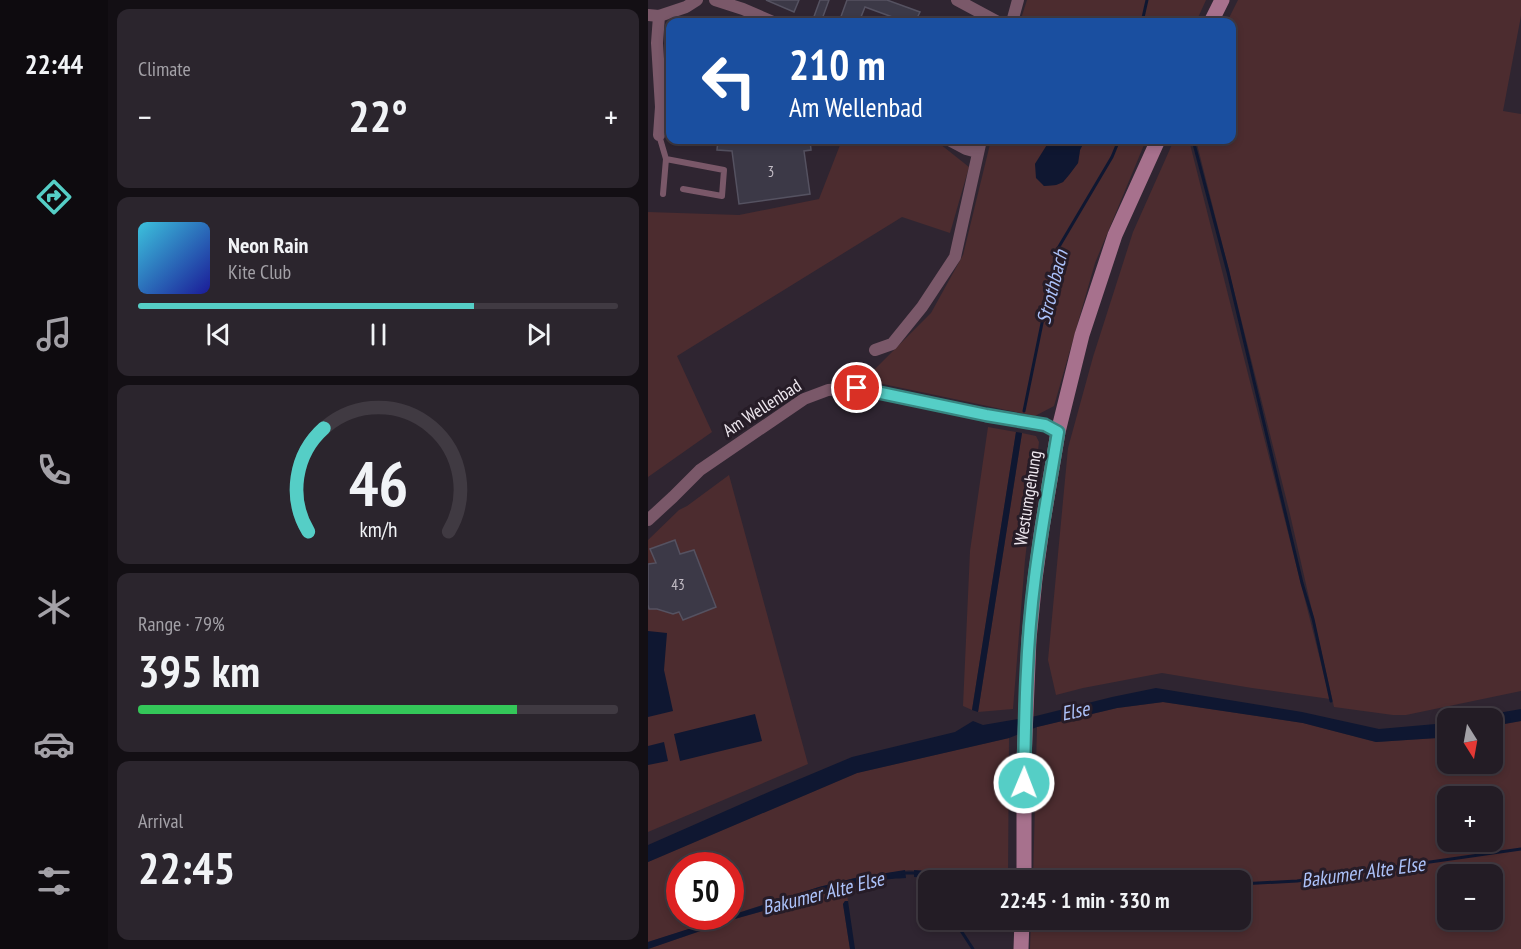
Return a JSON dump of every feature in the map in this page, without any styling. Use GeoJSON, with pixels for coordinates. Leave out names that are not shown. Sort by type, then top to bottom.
{"type":"FeatureCollection","features":[{"type":"Feature","properties":{"kind":"main road"},"geometry":{"type":"LineString","coordinates":[[1213,18],[1222,0]]}},
{"type":"Feature","properties":{"kind":"main road","name":"Westumgehung"},"geometry":{"type":"LineString","coordinates":[[1024,870],[1029,639],[1042,528],[1058,432],[1082,335],[1115,235],[1156,144]]}},
{"type":"Feature","properties":{"kind":"main road"},"geometry":{"type":"LineString","coordinates":[[1021,949],[1022,930]]}},
{"type":"Feature","properties":{"kind":"street"},"geometry":{"type":"LineString","coordinates":[[659,135],[661,107],[653,16],[686,7],[697,0]]}},
{"type":"Feature","properties":{"kind":"street"},"geometry":{"type":"LineString","coordinates":[[715,0],[764,18]]}},
{"type":"Feature","properties":{"kind":"street"},"geometry":{"type":"LineString","coordinates":[[957,0],[991,18]]}},
{"type":"Feature","properties":{"kind":"street"},"geometry":{"type":"LineString","coordinates":[[1013,18],[1018,0]]}},
{"type":"Feature","properties":{"kind":"street"},"geometry":{"type":"LineString","coordinates":[[957,144],[977,152]]}},
{"type":"Feature","properties":{"kind":"street"},"geometry":{"type":"LineString","coordinates":[[875,350],[892,344],[922,307],[955,257],[980,144]]}},
{"type":"Feature","properties":{"kind":"street","name":"Am Wellenbad"},"geometry":{"type":"LineString","coordinates":[[648,520],[700,470],[804,399],[828,390],[857,388],[1045,425],[1058,432]]}},
{"type":"Feature","properties":{"kind":"lane"},"geometry":{"type":"LineString","coordinates":[[659,135],[666,159],[663,194]]}},
{"type":"Feature","properties":{"kind":"lane"},"geometry":{"type":"LineString","coordinates":[[666,159],[724,170],[722,196],[683,189]]}},
{"type":"Feature","properties":{"kind":"shaded area"},"geometry":{"type":"Polygon","coordinates":[[[1027,0],[1206,0],[1198,18],[1021,18],[1027,0]]]}},
{"type":"Feature","properties":{"kind":"shaded area"},"geometry":{"type":"Polygon","coordinates":[[[1238,0],[1521,0],[1521,16],[1503,111],[1521,114],[1521,691],[1406,715],[1334,707],[1289,510],[1197,144],[1236,144],[1236,18],[1229,18],[1238,0]]]}},
{"type":"Feature","properties":{"kind":"shaded area"},"geometry":{"type":"Polygon","coordinates":[[[840,144],[940,144],[969,167],[950,233],[902,217],[677,356],[712,432],[648,477],[648,212],[739,215],[819,199],[840,144]]]}},
{"type":"Feature","properties":{"kind":"shaded area"},"geometry":{"type":"Polygon","coordinates":[[[990,144],[1048,144],[1035,164],[1044,186],[1063,182],[1078,163],[1083,144],[1144,144],[1095,263],[1054,406],[1035,416],[864,380],[931,313],[963,255],[990,144]]]}},
{"type":"Feature","properties":{"kind":"shaded area"},"geometry":{"type":"Polygon","coordinates":[[[1172,144],[1190,144],[1330,699],[1162,673],[1056,695],[1048,660],[1068,448],[1093,357],[1133,232],[1172,144]]]}},
{"type":"Feature","properties":{"kind":"shaded area"},"geometry":{"type":"Polygon","coordinates":[[[988,427],[1016,432],[972,710],[963,706],[970,551],[988,427]]]}},
{"type":"Feature","properties":{"kind":"shaded area"},"geometry":{"type":"Polygon","coordinates":[[[1022,433],[1036,436],[1039,442],[1025,560],[1013,709],[978,712],[1022,433]]]}},
{"type":"Feature","properties":{"kind":"shaded area"},"geometry":{"type":"Polygon","coordinates":[[[729,475],[808,764],[648,832],[648,540],[679,510],[729,475]]]}},
{"type":"Feature","properties":{"kind":"shaded area"},"geometry":{"type":"Polygon","coordinates":[[[1163,702],[1303,723],[1376,742],[1437,738],[1437,774],[1503,774],[1503,724],[1521,721],[1521,949],[1030,949],[1031,930],[1251,930],[1251,870],[1033,870],[1037,727],[1117,708],[1163,702]]]}},
{"type":"Feature","properties":{"kind":"shaded area"},"geometry":{"type":"Polygon","coordinates":[[[1009,738],[1008,870],[909,870],[855,878],[744,911],[744,852],[671,852],[857,773],[1009,738]]]}},
{"type":"Feature","properties":{"kind":"shaded area"},"geometry":{"type":"Polygon","coordinates":[[[666,854],[666,930],[686,930],[648,942],[648,862],[666,854]]]}},
{"type":"Feature","properties":{"kind":"shaded area"},"geometry":{"type":"Polygon","coordinates":[[[837,890],[846,890],[848,901],[843,904],[850,949],[648,949],[703,930],[744,930],[744,916],[837,890]]]}},
{"type":"Feature","properties":{"kind":"water"},"geometry":{"type":"Polygon","coordinates":[[[1048,144],[1083,144],[1078,163],[1063,182],[1056,185],[1044,186],[1036,178],[1035,164],[1048,144]]]}},
{"type":"Feature","properties":{"kind":"water"},"geometry":{"type":"Polygon","coordinates":[[[1016,432],[1022,433],[978,712],[972,710],[1016,432]]]}},
{"type":"Feature","properties":{"kind":"water"},"geometry":{"type":"Polygon","coordinates":[[[648,631],[667,633],[664,670],[673,711],[648,717],[648,631]]]}},
{"type":"Feature","properties":{"kind":"water","name":"Else"},"geometry":{"type":"Polygon","coordinates":[[[1156,688],[1302,712],[1379,729],[1437,724],[1437,738],[1376,742],[1303,723],[1163,702],[1117,708],[1037,727],[1009,738],[857,773],[671,852],[666,852],[666,854],[648,862],[648,845],[852,757],[955,732],[973,721],[983,725],[1036,716],[1156,688]]]}},
{"type":"Feature","properties":{"kind":"water"},"geometry":{"type":"Polygon","coordinates":[[[1521,709],[1521,721],[1503,724],[1503,712],[1521,709]]]}},
{"type":"Feature","properties":{"kind":"water"},"geometry":{"type":"Polygon","coordinates":[[[755,714],[762,741],[680,761],[674,734],[755,714]]]}},
{"type":"Feature","properties":{"kind":"water"},"geometry":{"type":"Polygon","coordinates":[[[664,742],[668,761],[648,765],[648,746],[664,742]]]}},
{"type":"Feature","properties":{"kind":"water"},"geometry":{"type":"Polygon","coordinates":[[[905,870],[906,878],[859,884],[846,890],[837,890],[744,916],[744,911],[855,878],[905,870]]]}},
{"type":"Feature","properties":{"kind":"water"},"geometry":{"type":"Polygon","coordinates":[[[914,870],[918,870],[918,877],[914,877],[914,870]]]}},
{"type":"Feature","properties":{"kind":"water"},"geometry":{"type":"Polygon","coordinates":[[[848,901],[855,949],[850,949],[843,904],[848,901]]]}},
{"type":"Feature","properties":{"kind":"water"},"geometry":{"type":"Polygon","coordinates":[[[685,930],[703,930],[648,949],[648,942],[685,930]]]}},
{"type":"Feature","properties":{"kind":"building"},"geometry":{"type":"Polygon","coordinates":[[[766,0],[799,0],[794,12],[766,0]]]}},
{"type":"Feature","properties":{"kind":"building"},"geometry":{"type":"Polygon","coordinates":[[[820,0],[829,0],[822,18],[813,18],[820,0]]]}},
{"type":"Feature","properties":{"kind":"building"},"geometry":{"type":"Polygon","coordinates":[[[847,0],[887,0],[920,12],[917,18],[895,18],[865,7],[861,18],[840,18],[847,0]]]}},
{"type":"Feature","properties":{"kind":"building"},"geometry":{"type":"Polygon","coordinates":[[[718,144],[810,144],[811,150],[804,151],[810,194],[739,204],[732,151],[717,150],[718,144]]]}},
{"type":"Feature","properties":{"kind":"building"},"geometry":{"type":"Polygon","coordinates":[[[675,540],[680,554],[694,550],[716,607],[683,620],[679,612],[673,614],[649,609],[648,605],[648,564],[656,563],[650,549],[675,540]]]}},
{"type":"Feature","properties":{"kind":"waterway","name":"Strothbach"},"geometry":{"type":"LineString","coordinates":[[1143,18],[1147,0]]}},
{"type":"Feature","properties":{"kind":"waterway","name":"Strothbach"},"geometry":{"type":"LineString","coordinates":[[1024,411],[1057,250],[1117,144]]}},
{"type":"Feature","properties":{"kind":"waterway"},"geometry":{"type":"LineString","coordinates":[[1194,144],[1228,272],[1331,701]]}},
{"type":"Feature","properties":{"kind":"waterway","name":"Bakumer Alte Else"},"geometry":{"type":"LineString","coordinates":[[1251,883],[1297,881],[1521,849]]}},
{"type":"Feature","properties":{"kind":"waterway","name":"Bakumer Alte Else"},"geometry":{"type":"LineString","coordinates":[[903,873],[918,873]]}},
{"type":"Feature","properties":{"kind":"waterway"},"geometry":{"type":"LineString","coordinates":[[961,930],[973,949]]}},
{"type":"Feature","properties":{"kind":"route"},"geometry":{"type":"LineString","coordinates":[[857,388],[1045,425],[1058,432],[1042,528],[1029,639],[1024,783]]}}]}
